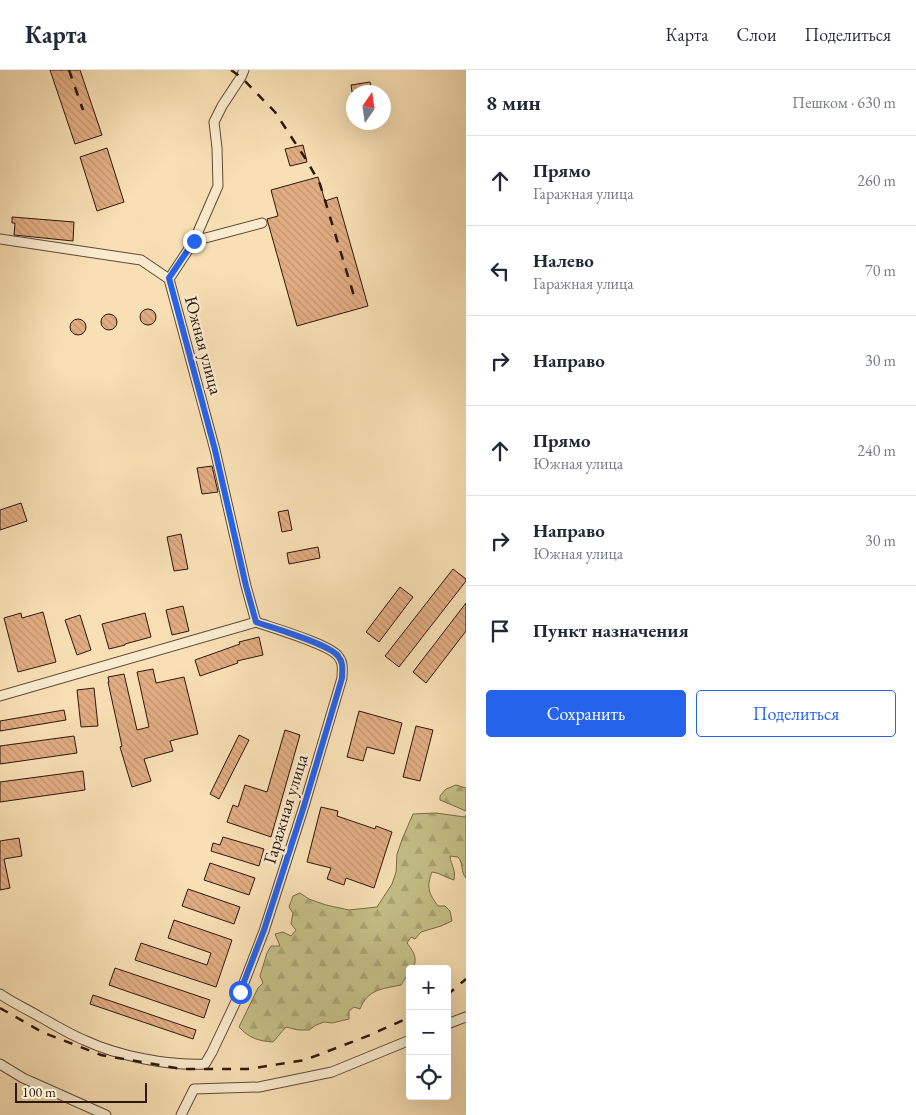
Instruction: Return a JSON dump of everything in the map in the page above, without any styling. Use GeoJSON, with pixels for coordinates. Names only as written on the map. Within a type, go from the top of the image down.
{"type":"FeatureCollection","features":[{"type":"Feature","properties":{"kind":"street","name":"Южная улица"},"geometry":{"type":"LineString","coordinates":[[244,70],[214,122],[218,186],[194,241],[169,278],[215,450],[256,622]]}},
{"type":"Feature","properties":{"kind":"street"},"geometry":{"type":"LineString","coordinates":[[194,241],[262,222]]}},
{"type":"Feature","properties":{"kind":"street"},"geometry":{"type":"LineString","coordinates":[[0,239],[141,260],[169,278]]}},
{"type":"Feature","properties":{"kind":"street"},"geometry":{"type":"LineString","coordinates":[[0,696],[256,622]]}},
{"type":"Feature","properties":{"kind":"street","name":"Гаражная улица"},"geometry":{"type":"LineString","coordinates":[[0,994],[85,1041],[119,1054],[192,1065],[205,1064],[240,992],[264,930],[304,806],[342,678],[342,664],[338,655],[326,646],[256,622]]}},
{"type":"Feature","properties":{"kind":"street"},"geometry":{"type":"LineString","coordinates":[[451,1023],[466,1017]]}},
{"type":"Feature","properties":{"kind":"street"},"geometry":{"type":"LineString","coordinates":[[181,1115],[194,1089],[259,1087],[332,1072],[406,1042]]}},
{"type":"Feature","properties":{"kind":"street"},"geometry":{"type":"LineString","coordinates":[[0,1064],[24,1078],[106,1115]]}},
{"type":"Feature","properties":{"kind":"green space"},"geometry":{"type":"Polygon","coordinates":[[[456,785],[466,788],[466,811],[440,800],[440,796],[446,789],[456,785]]]}},
{"type":"Feature","properties":{"kind":"green space"},"geometry":{"type":"Polygon","coordinates":[[[436,813],[465,817],[466,815],[466,878],[458,857],[450,856],[454,880],[432,872],[429,882],[432,898],[438,906],[445,906],[450,911],[452,921],[421,932],[415,939],[411,937],[407,943],[413,952],[415,962],[414,965],[406,965],[406,977],[401,985],[382,989],[371,994],[363,1002],[360,1009],[354,1007],[349,1011],[349,1019],[332,1023],[324,1022],[309,1030],[286,1027],[273,1042],[263,1041],[246,1034],[239,1027],[258,988],[263,983],[260,976],[267,953],[271,946],[280,946],[275,934],[283,932],[291,936],[296,930],[291,924],[293,913],[289,907],[293,896],[300,893],[309,899],[326,905],[349,910],[377,907],[392,884],[396,872],[397,854],[413,814],[436,813]]]}},
{"type":"Feature","properties":{"kind":"building"},"geometry":{"type":"Polygon","coordinates":[[[50,70],[80,70],[102,135],[75,144],[50,70]]]}},
{"type":"Feature","properties":{"kind":"building"},"geometry":{"type":"Polygon","coordinates":[[[370,82],[371,85],[351,85],[370,82]]]}},
{"type":"Feature","properties":{"kind":"building"},"geometry":{"type":"Polygon","coordinates":[[[303,145],[307,162],[290,166],[285,149],[303,145]]]}},
{"type":"Feature","properties":{"kind":"building"},"geometry":{"type":"Polygon","coordinates":[[[107,148],[124,202],[97,211],[80,157],[107,148]]]}},
{"type":"Feature","properties":{"kind":"building"},"geometry":{"type":"Polygon","coordinates":[[[318,177],[325,201],[337,197],[368,306],[297,326],[267,219],[278,216],[271,190],[318,177]]]}},
{"type":"Feature","properties":{"kind":"building"},"geometry":{"type":"Polygon","coordinates":[[[12,217],[74,222],[73,241],[14,235],[15,223],[12,223],[12,217]]]}},
{"type":"Feature","properties":{"kind":"building"},"geometry":{"type":"Polygon","coordinates":[[[148,309],[156,317],[148,325],[140,317],[148,309]]]}},
{"type":"Feature","properties":{"kind":"building"},"geometry":{"type":"Polygon","coordinates":[[[109,314],[117,322],[109,330],[101,322],[109,314]]]}},
{"type":"Feature","properties":{"kind":"building"},"geometry":{"type":"Polygon","coordinates":[[[78,319],[86,327],[78,335],[70,327],[78,319]]]}},
{"type":"Feature","properties":{"kind":"building"},"geometry":{"type":"Polygon","coordinates":[[[212,466],[218,492],[202,494],[197,468],[212,466]]]}},
{"type":"Feature","properties":{"kind":"building"},"geometry":{"type":"Polygon","coordinates":[[[21,503],[27,521],[0,530],[0,510],[21,503]]]}},
{"type":"Feature","properties":{"kind":"building"},"geometry":{"type":"Polygon","coordinates":[[[288,510],[292,530],[282,532],[278,512],[288,510]]]}},
{"type":"Feature","properties":{"kind":"building"},"geometry":{"type":"Polygon","coordinates":[[[181,534],[188,569],[174,571],[167,537],[181,534]]]}},
{"type":"Feature","properties":{"kind":"building"},"geometry":{"type":"Polygon","coordinates":[[[318,547],[320,558],[289,564],[287,553],[318,547]]]}},
{"type":"Feature","properties":{"kind":"building"},"geometry":{"type":"Polygon","coordinates":[[[453,569],[466,581],[399,667],[385,656],[453,569]]]}},
{"type":"Feature","properties":{"kind":"building"},"geometry":{"type":"Polygon","coordinates":[[[400,587],[413,597],[379,642],[366,632],[400,587]]]}},
{"type":"Feature","properties":{"kind":"building"},"geometry":{"type":"Polygon","coordinates":[[[466,603],[466,631],[426,683],[413,672],[466,603]]]}},
{"type":"Feature","properties":{"kind":"building"},"geometry":{"type":"Polygon","coordinates":[[[183,606],[189,631],[172,635],[166,610],[183,606]]]}},
{"type":"Feature","properties":{"kind":"building"},"geometry":{"type":"Polygon","coordinates":[[[43,612],[56,662],[18,672],[4,618],[21,613],[22,618],[43,612]]]}},
{"type":"Feature","properties":{"kind":"building"},"geometry":{"type":"Polygon","coordinates":[[[145,613],[151,637],[109,649],[102,624],[145,613]]]}},
{"type":"Feature","properties":{"kind":"building"},"geometry":{"type":"Polygon","coordinates":[[[80,615],[91,650],[77,655],[65,620],[80,615]]]}},
{"type":"Feature","properties":{"kind":"building"},"geometry":{"type":"Polygon","coordinates":[[[259,637],[263,655],[237,661],[238,663],[200,676],[195,660],[240,644],[239,642],[259,637]]]}},
{"type":"Feature","properties":{"kind":"building"},"geometry":{"type":"Polygon","coordinates":[[[153,669],[156,683],[184,677],[198,734],[170,741],[173,751],[144,759],[151,781],[132,787],[120,747],[122,746],[108,677],[124,674],[137,730],[149,727],[137,672],[153,669]]]}},
{"type":"Feature","properties":{"kind":"building"},"geometry":{"type":"Polygon","coordinates":[[[94,688],[98,726],[81,727],[77,690],[94,688]]]}},
{"type":"Feature","properties":{"kind":"building"},"geometry":{"type":"Polygon","coordinates":[[[64,710],[66,720],[0,731],[0,721],[64,710]]]}},
{"type":"Feature","properties":{"kind":"building"},"geometry":{"type":"Polygon","coordinates":[[[359,711],[402,723],[394,754],[367,747],[363,761],[347,757],[359,711]]]}},
{"type":"Feature","properties":{"kind":"building"},"geometry":{"type":"Polygon","coordinates":[[[416,726],[433,730],[420,781],[403,777],[416,726]]]}},
{"type":"Feature","properties":{"kind":"building"},"geometry":{"type":"Polygon","coordinates":[[[285,730],[300,735],[271,837],[227,822],[233,805],[238,807],[245,785],[267,792],[285,730]]]}},
{"type":"Feature","properties":{"kind":"building"},"geometry":{"type":"Polygon","coordinates":[[[239,735],[249,740],[219,799],[210,794],[239,735]]]}},
{"type":"Feature","properties":{"kind":"building"},"geometry":{"type":"Polygon","coordinates":[[[74,736],[77,753],[0,764],[0,746],[74,736]]]}},
{"type":"Feature","properties":{"kind":"building"},"geometry":{"type":"Polygon","coordinates":[[[83,771],[85,790],[0,802],[0,782],[83,771]]]}},
{"type":"Feature","properties":{"kind":"building"},"geometry":{"type":"Polygon","coordinates":[[[321,807],[338,811],[337,816],[375,829],[376,826],[392,832],[374,888],[346,878],[344,885],[327,879],[331,868],[307,862],[321,807]]]}},
{"type":"Feature","properties":{"kind":"building"},"geometry":{"type":"Polygon","coordinates":[[[223,837],[264,849],[259,866],[211,851],[213,843],[220,845],[223,837]]]}},
{"type":"Feature","properties":{"kind":"building"},"geometry":{"type":"Polygon","coordinates":[[[19,838],[22,856],[4,859],[10,888],[0,890],[0,841],[19,838]]]}},
{"type":"Feature","properties":{"kind":"building"},"geometry":{"type":"Polygon","coordinates":[[[210,863],[255,878],[249,895],[204,880],[210,863]]]}},
{"type":"Feature","properties":{"kind":"building"},"geometry":{"type":"Polygon","coordinates":[[[188,889],[240,907],[234,924],[182,906],[188,889]]]}},
{"type":"Feature","properties":{"kind":"building"},"geometry":{"type":"Polygon","coordinates":[[[174,920],[232,940],[216,987],[135,960],[141,943],[207,965],[211,953],[168,938],[174,920]]]}},
{"type":"Feature","properties":{"kind":"building"},"geometry":{"type":"Polygon","coordinates":[[[115,968],[210,1000],[204,1018],[109,985],[115,968]]]}},
{"type":"Feature","properties":{"kind":"building"},"geometry":{"type":"Polygon","coordinates":[[[93,995],[196,1030],[193,1039],[90,1004],[93,995]]]}},
{"type":"Feature","properties":{"kind":"railway"},"geometry":{"type":"LineString","coordinates":[[69,70],[83,110]]}},
{"type":"Feature","properties":{"kind":"railway"},"geometry":{"type":"LineString","coordinates":[[231,70],[241,77],[275,112],[320,184],[354,296]]}},
{"type":"Feature","properties":{"kind":"railway"},"geometry":{"type":"LineString","coordinates":[[451,992],[466,979]]}},
{"type":"Feature","properties":{"kind":"railway"},"geometry":{"type":"LineString","coordinates":[[0,1008],[42,1032],[101,1055],[182,1069],[248,1069],[305,1060],[406,1019]]}},
{"type":"Feature","properties":{"kind":"route"},"geometry":{"type":"LineString","coordinates":[[194,241],[169,278],[215,450],[256,622],[326,646],[338,655],[342,664],[342,678],[304,806],[264,930],[240,992]]}}]}
